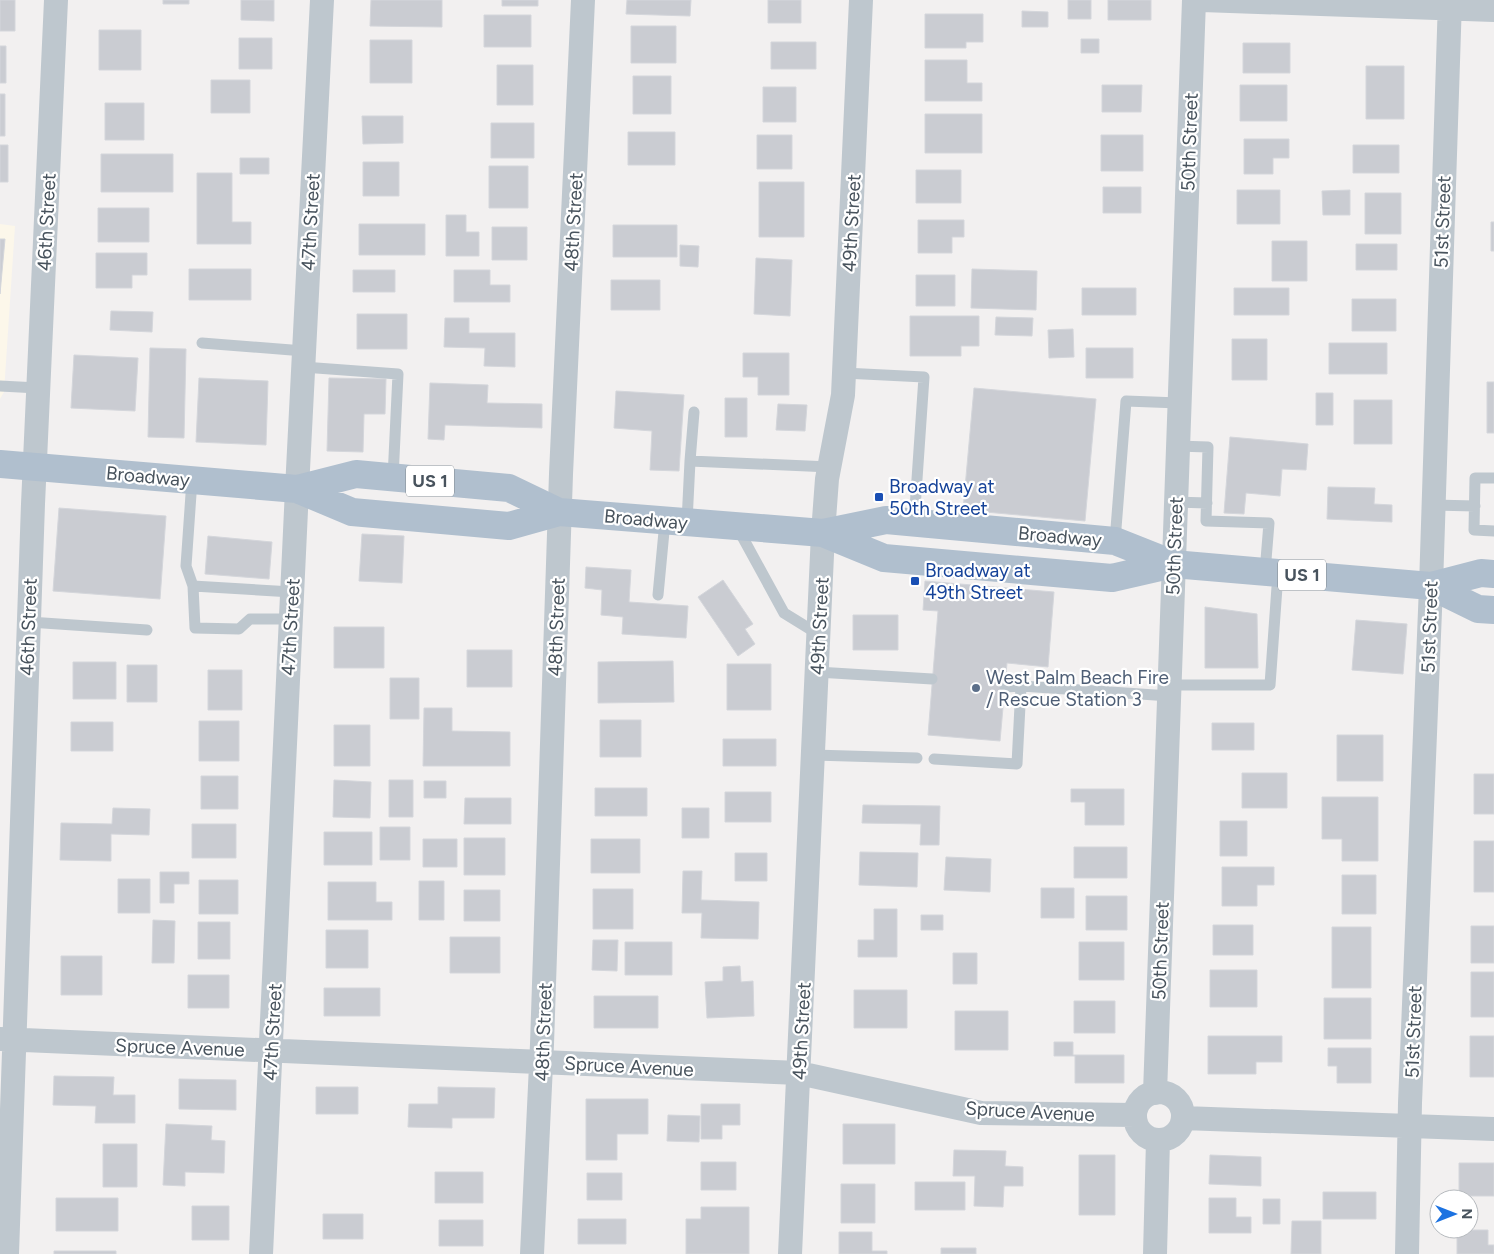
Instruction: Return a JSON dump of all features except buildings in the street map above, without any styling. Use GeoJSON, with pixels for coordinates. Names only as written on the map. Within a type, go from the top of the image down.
{"type":"FeatureCollection","features":[{"type":"Feature","properties":{"kind":"main road","name":"Broadway"},"geometry":{"type":"LineString","coordinates":[[0,464],[297,488],[356,474],[509,488],[559,512]]}},
{"type":"Feature","properties":{"kind":"main road","name":"Broadway"},"geometry":{"type":"LineString","coordinates":[[297,488],[352,512],[479,524],[509,526],[559,512],[823,533],[886,520],[1114,541],[1173,564],[1272,573],[1430,586],[1480,573],[1494,574]]}},
{"type":"Feature","properties":{"kind":"main road","name":"Broadway"},"geometry":{"type":"LineString","coordinates":[[823,533],[884,558],[1112,578],[1173,564]]}},
{"type":"Feature","properties":{"kind":"main road","name":"Broadway"},"geometry":{"type":"LineString","coordinates":[[1430,586],[1478,609],[1494,610]]}},
{"type":"Feature","properties":{"kind":"street","name":"46th Street"},"geometry":{"type":"LineString","coordinates":[[7,1254],[7,1039],[56,0]]}},
{"type":"Feature","properties":{"kind":"street","name":"47th Street"},"geometry":{"type":"LineString","coordinates":[[261,1254],[303,359],[322,0]]}},
{"type":"Feature","properties":{"kind":"street","name":"48th Street"},"geometry":{"type":"LineString","coordinates":[[532,1254],[542,1062],[559,512],[583,0]]}},
{"type":"Feature","properties":{"kind":"street","name":"49th Street"},"geometry":{"type":"LineString","coordinates":[[790,1254],[823,533],[830,467],[843,395],[861,0]]}},
{"type":"Feature","properties":{"kind":"street","name":"50th Street"},"geometry":{"type":"LineString","coordinates":[[1155,1092],[1194,0]]}},
{"type":"Feature","properties":{"kind":"street"},"geometry":{"type":"LineString","coordinates":[[1202,0],[1449,4],[1494,10]]}},
{"type":"Feature","properties":{"kind":"street","name":"51st Street"},"geometry":{"type":"LineString","coordinates":[[1407,1254],[1409,1126],[1433,505],[1449,4]]}},
{"type":"Feature","properties":{"kind":"street","name":"Spruce Avenue"},"geometry":{"type":"LineString","coordinates":[[7,1039],[799,1073],[981,1113],[1135,1115]]}},
{"type":"Feature","properties":{"kind":"street"},"geometry":{"type":"LineString","coordinates":[[1155,1092],[1162,1092],[1175,1098],[1182,1111],[1181,1125],[1172,1136],[1158,1140],[1144,1135],[1139,1130],[1135,1115],[1141,1100],[1155,1092]]}},
{"type":"Feature","properties":{"kind":"street"},"geometry":{"type":"LineString","coordinates":[[1182,1118],[1494,1129]]}},
{"type":"Feature","properties":{"kind":"street"},"geometry":{"type":"LineString","coordinates":[[1155,1254],[1158,1140]]}},
{"type":"Feature","properties":{"kind":"lane"},"geometry":{"type":"LineString","coordinates":[[202,343],[398,374],[393,478]]}},
{"type":"Feature","properties":{"kind":"lane"},"geometry":{"type":"LineString","coordinates":[[844,373],[924,376],[914,523]]}},
{"type":"Feature","properties":{"kind":"lane"},"geometry":{"type":"LineString","coordinates":[[0,386],[38,388]]}},
{"type":"Feature","properties":{"kind":"lane"},"geometry":{"type":"LineString","coordinates":[[1114,541],[1126,401],[1179,403]]}},
{"type":"Feature","properties":{"kind":"lane"},"geometry":{"type":"LineString","coordinates":[[658,595],[690,461],[694,412]]}},
{"type":"Feature","properties":{"kind":"lane"},"geometry":{"type":"LineString","coordinates":[[1005,687],[1170,690],[1270,685],[1272,573],[1269,523],[1206,521],[1208,447],[1177,446]]}},
{"type":"Feature","properties":{"kind":"lane"},"geometry":{"type":"LineString","coordinates":[[690,461],[830,467]]}},
{"type":"Feature","properties":{"kind":"lane"},"geometry":{"type":"LineString","coordinates":[[1494,478],[1475,478],[1474,530],[1494,531]]}},
{"type":"Feature","properties":{"kind":"lane"},"geometry":{"type":"LineString","coordinates":[[192,480],[186,566],[193,586],[195,628],[239,629],[250,619],[291,619]]}},
{"type":"Feature","properties":{"kind":"lane"},"geometry":{"type":"LineString","coordinates":[[1175,502],[1207,503]]}},
{"type":"Feature","properties":{"kind":"lane"},"geometry":{"type":"LineString","coordinates":[[1433,505],[1475,506]]}},
{"type":"Feature","properties":{"kind":"lane"},"geometry":{"type":"LineString","coordinates":[[737,526],[784,613],[818,634]]}},
{"type":"Feature","properties":{"kind":"lane"},"geometry":{"type":"LineString","coordinates":[[193,586],[292,592]]}},
{"type":"Feature","properties":{"kind":"lane"},"geometry":{"type":"LineString","coordinates":[[28,622],[147,630]]}},
{"type":"Feature","properties":{"kind":"lane"},"geometry":{"type":"LineString","coordinates":[[817,672],[932,679]]}},
{"type":"Feature","properties":{"kind":"lane"},"geometry":{"type":"LineString","coordinates":[[934,759],[1017,764],[1021,686]]}},
{"type":"Feature","properties":{"kind":"lane"},"geometry":{"type":"LineString","coordinates":[[813,755],[917,758]]}},
{"type":"Feature","properties":{"kind":"shaded area"},"geometry":{"type":"Polygon","coordinates":[[[0,224],[15,226],[4,392],[0,399],[0,224]]]}},
{"type":"Feature","properties":{"kind":"place","name":"Broadway at 50th Street"},"geometry":{"type":"Point","coordinates":[879,497]}},
{"type":"Feature","properties":{"kind":"place","name":"Broadway at 49th Street"},"geometry":{"type":"Point","coordinates":[915,581]}},
{"type":"Feature","properties":{"kind":"place","name":"West Palm Beach Fire / Rescue Station 3"},"geometry":{"type":"Point","coordinates":[976,688]}}]}
